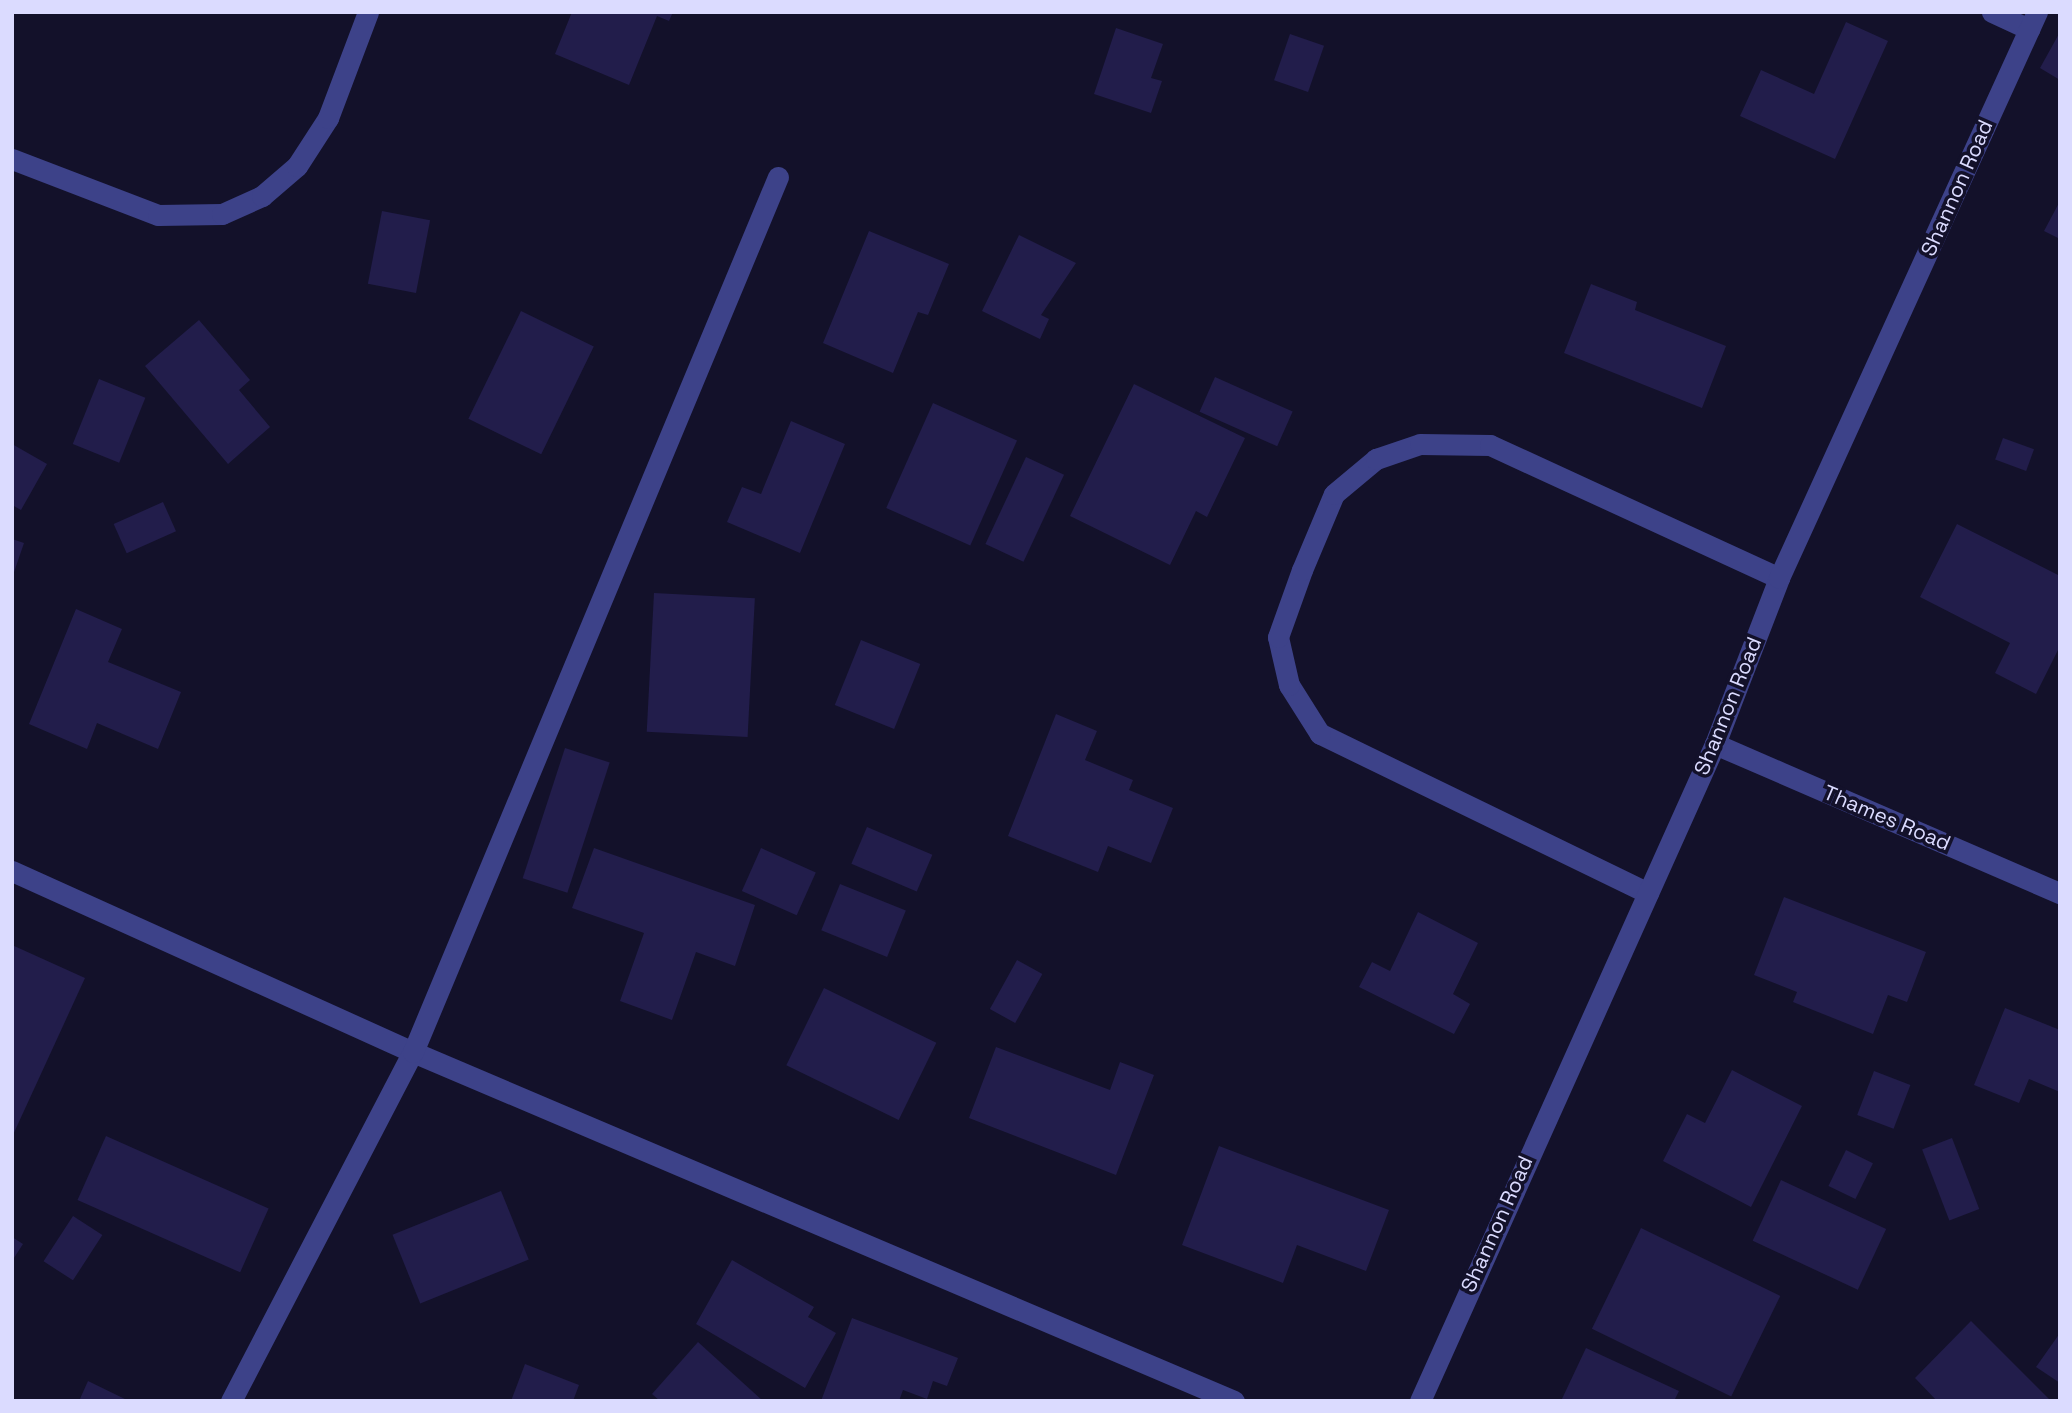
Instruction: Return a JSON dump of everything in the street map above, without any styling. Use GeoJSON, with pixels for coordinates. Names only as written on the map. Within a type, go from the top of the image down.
{"type":"FeatureCollection","features":[{"type":"Feature","properties":{"kind":"street"},"geometry":{"type":"LineString","coordinates":[[12,159],[158,215],[222,214],[262,196],[298,166],[328,118],[368,12]]}},
{"type":"Feature","properties":{"kind":"street"},"geometry":{"type":"LineString","coordinates":[[1993,12],[2033,21]]}},
{"type":"Feature","properties":{"kind":"street","name":"Shannon Road"},"geometry":{"type":"LineString","coordinates":[[1420,1401],[1715,744],[1779,578],[2033,21]]}},
{"type":"Feature","properties":{"kind":"street"},"geometry":{"type":"LineString","coordinates":[[231,1401],[412,1052],[778,177]]}},
{"type":"Feature","properties":{"kind":"street"},"geometry":{"type":"LineString","coordinates":[[1648,893],[1320,734],[1289,685],[1279,637],[1307,557],[1334,494],[1376,459],[1420,444],[1490,445],[1779,578]]}},
{"type":"Feature","properties":{"kind":"street","name":"Thames Road"},"geometry":{"type":"LineString","coordinates":[[1715,744],[2060,892]]}},
{"type":"Feature","properties":{"kind":"street"},"geometry":{"type":"LineString","coordinates":[[12,870],[412,1052],[1234,1401]]}},
{"type":"Feature","properties":{"kind":"building"},"geometry":{"type":"Polygon","coordinates":[[[572,12],[673,12],[669,21],[657,16],[629,85],[555,54],[572,12]]]}},
{"type":"Feature","properties":{"kind":"building"},"geometry":{"type":"Polygon","coordinates":[[[1846,22],[1888,41],[1835,159],[1740,116],[1761,70],[1814,94],[1846,22]]]}},
{"type":"Feature","properties":{"kind":"building"},"geometry":{"type":"Polygon","coordinates":[[[1116,28],[1163,44],[1151,78],[1162,81],[1151,113],[1094,94],[1116,28]]]}},
{"type":"Feature","properties":{"kind":"building"},"geometry":{"type":"Polygon","coordinates":[[[2060,32],[2060,80],[2040,68],[2060,32]]]}},
{"type":"Feature","properties":{"kind":"building"},"geometry":{"type":"Polygon","coordinates":[[[1290,34],[1324,46],[1308,92],[1274,80],[1290,34]]]}},
{"type":"Feature","properties":{"kind":"building"},"geometry":{"type":"Polygon","coordinates":[[[2060,201],[2060,239],[2044,231],[2060,201]]]}},
{"type":"Feature","properties":{"kind":"building"},"geometry":{"type":"Polygon","coordinates":[[[382,211],[430,220],[416,293],[368,284],[382,211]]]}},
{"type":"Feature","properties":{"kind":"building"},"geometry":{"type":"Polygon","coordinates":[[[869,231],[949,264],[928,315],[918,312],[893,373],[823,343],[869,231]]]}},
{"type":"Feature","properties":{"kind":"building"},"geometry":{"type":"Polygon","coordinates":[[[1019,235],[1076,263],[1041,315],[1049,319],[1040,339],[982,311],[1019,235]]]}},
{"type":"Feature","properties":{"kind":"building"},"geometry":{"type":"Polygon","coordinates":[[[1591,284],[1637,302],[1635,310],[1726,346],[1702,408],[1564,353],[1591,284]]]}},
{"type":"Feature","properties":{"kind":"building"},"geometry":{"type":"Polygon","coordinates":[[[521,311],[594,347],[541,454],[468,419],[521,311]]]}},
{"type":"Feature","properties":{"kind":"building"},"geometry":{"type":"Polygon","coordinates":[[[199,320],[250,380],[239,390],[270,427],[228,464],[145,366],[199,320]]]}},
{"type":"Feature","properties":{"kind":"building"},"geometry":{"type":"Polygon","coordinates":[[[1215,377],[1293,412],[1277,446],[1200,412],[1215,377]]]}},
{"type":"Feature","properties":{"kind":"building"},"geometry":{"type":"Polygon","coordinates":[[[99,379],[145,398],[119,463],[73,444],[99,379]]]}},
{"type":"Feature","properties":{"kind":"building"},"geometry":{"type":"Polygon","coordinates":[[[1134,384],[1245,438],[1207,517],[1196,511],[1170,565],[1070,516],[1134,384]]]}},
{"type":"Feature","properties":{"kind":"building"},"geometry":{"type":"Polygon","coordinates":[[[933,403],[1017,440],[970,545],[886,508],[933,403]]]}},
{"type":"Feature","properties":{"kind":"building"},"geometry":{"type":"Polygon","coordinates":[[[791,421],[845,444],[800,553],[727,522],[742,487],[761,494],[791,421]]]}},
{"type":"Feature","properties":{"kind":"building"},"geometry":{"type":"Polygon","coordinates":[[[2003,438],[2034,449],[2026,471],[1995,460],[2003,438]]]}},
{"type":"Feature","properties":{"kind":"building"},"geometry":{"type":"Polygon","coordinates":[[[12,444],[47,464],[21,510],[12,505],[12,444]]]}},
{"type":"Feature","properties":{"kind":"building"},"geometry":{"type":"Polygon","coordinates":[[[1026,457],[1064,475],[1023,562],[985,544],[1026,457]]]}},
{"type":"Feature","properties":{"kind":"building"},"geometry":{"type":"Polygon","coordinates":[[[163,502],[176,531],[127,553],[114,524],[163,502]]]}},
{"type":"Feature","properties":{"kind":"building"},"geometry":{"type":"Polygon","coordinates":[[[1957,524],[2060,576],[2060,646],[2036,694],[1995,673],[2010,643],[1920,597],[1957,524]]]}},
{"type":"Feature","properties":{"kind":"building"},"geometry":{"type":"Polygon","coordinates":[[[12,539],[24,543],[13,575],[12,575],[12,539]]]}},
{"type":"Feature","properties":{"kind":"building"},"geometry":{"type":"Polygon","coordinates":[[[654,593],[755,598],[748,737],[647,732],[654,593]]]}},
{"type":"Feature","properties":{"kind":"building"},"geometry":{"type":"Polygon","coordinates":[[[76,609],[122,629],[108,662],[181,692],[158,749],[97,723],[87,749],[29,724],[76,609]]]}},
{"type":"Feature","properties":{"kind":"building"},"geometry":{"type":"Polygon","coordinates":[[[861,640],[920,664],[894,729],[835,705],[861,640]]]}},
{"type":"Feature","properties":{"kind":"building"},"geometry":{"type":"Polygon","coordinates":[[[1056,714],[1097,731],[1085,760],[1133,780],[1129,790],[1173,808],[1151,863],[1108,846],[1098,872],[1008,836],[1056,714]]]}},
{"type":"Feature","properties":{"kind":"building"},"geometry":{"type":"Polygon","coordinates":[[[565,748],[610,763],[567,893],[523,878],[565,748]]]}},
{"type":"Feature","properties":{"kind":"building"},"geometry":{"type":"Polygon","coordinates":[[[867,827],[932,855],[917,892],[851,864],[867,827]]]}},
{"type":"Feature","properties":{"kind":"building"},"geometry":{"type":"Polygon","coordinates":[[[594,848],[755,905],[735,966],[696,952],[672,1020],[620,1001],[644,933],[572,908],[594,848]]]}},
{"type":"Feature","properties":{"kind":"building"},"geometry":{"type":"Polygon","coordinates":[[[761,848],[816,872],[797,915],[742,891],[761,848]]]}},
{"type":"Feature","properties":{"kind":"building"},"geometry":{"type":"Polygon","coordinates":[[[840,884],[906,911],[887,957],[821,930],[840,884]]]}},
{"type":"Feature","properties":{"kind":"building"},"geometry":{"type":"Polygon","coordinates":[[[1784,897],[1926,952],[1907,1002],[1888,995],[1873,1034],[1793,1002],[1797,992],[1754,975],[1784,897]]]}},
{"type":"Feature","properties":{"kind":"building"},"geometry":{"type":"Polygon","coordinates":[[[1418,912],[1478,943],[1453,994],[1470,1004],[1454,1034],[1359,987],[1372,962],[1390,971],[1418,912]]]}},
{"type":"Feature","properties":{"kind":"building"},"geometry":{"type":"Polygon","coordinates":[[[12,945],[85,978],[12,1137],[12,945]]]}},
{"type":"Feature","properties":{"kind":"building"},"geometry":{"type":"Polygon","coordinates":[[[1017,960],[1042,974],[1015,1023],[990,1009],[1017,960]]]}},
{"type":"Feature","properties":{"kind":"building"},"geometry":{"type":"Polygon","coordinates":[[[824,988],[936,1043],[899,1120],[786,1065],[824,988]]]}},
{"type":"Feature","properties":{"kind":"building"},"geometry":{"type":"Polygon","coordinates":[[[2005,1008],[2060,1030],[2060,1092],[2029,1079],[2019,1103],[1974,1085],[2005,1008]]]}},
{"type":"Feature","properties":{"kind":"building"},"geometry":{"type":"Polygon","coordinates":[[[996,1047],[1110,1090],[1120,1062],[1154,1075],[1116,1175],[969,1118],[996,1047]]]}},
{"type":"Feature","properties":{"kind":"building"},"geometry":{"type":"Polygon","coordinates":[[[1732,1070],[1802,1106],[1751,1207],[1663,1161],[1687,1114],[1705,1123],[1732,1070]]]}},
{"type":"Feature","properties":{"kind":"building"},"geometry":{"type":"Polygon","coordinates":[[[1874,1071],[1910,1085],[1894,1129],[1857,1115],[1874,1071]]]}},
{"type":"Feature","properties":{"kind":"building"},"geometry":{"type":"Polygon","coordinates":[[[106,1136],[269,1208],[240,1272],[78,1200],[106,1136]]]}},
{"type":"Feature","properties":{"kind":"building"},"geometry":{"type":"Polygon","coordinates":[[[1952,1138],[1979,1209],[1949,1220],[1922,1149],[1952,1138]]]}},
{"type":"Feature","properties":{"kind":"building"},"geometry":{"type":"Polygon","coordinates":[[[1219,1146],[1389,1210],[1366,1271],[1297,1245],[1283,1283],[1182,1245],[1219,1146]]]}},
{"type":"Feature","properties":{"kind":"building"},"geometry":{"type":"Polygon","coordinates":[[[1846,1150],[1873,1163],[1855,1199],[1828,1186],[1846,1150]]]}},
{"type":"Feature","properties":{"kind":"building"},"geometry":{"type":"Polygon","coordinates":[[[1781,1180],[1886,1229],[1858,1290],[1753,1241],[1781,1180]]]}},
{"type":"Feature","properties":{"kind":"building"},"geometry":{"type":"Polygon","coordinates":[[[501,1191],[529,1260],[420,1303],[393,1235],[501,1191]]]}},
{"type":"Feature","properties":{"kind":"building"},"geometry":{"type":"Polygon","coordinates":[[[73,1216],[102,1235],[73,1280],[44,1261],[73,1216]]]}},
{"type":"Feature","properties":{"kind":"building"},"geometry":{"type":"Polygon","coordinates":[[[1641,1228],[1780,1296],[1731,1397],[1592,1329],[1641,1228]]]}},
{"type":"Feature","properties":{"kind":"building"},"geometry":{"type":"Polygon","coordinates":[[[12,1237],[23,1244],[12,1261],[12,1237]]]}},
{"type":"Feature","properties":{"kind":"building"},"geometry":{"type":"Polygon","coordinates":[[[732,1260],[814,1307],[808,1317],[836,1333],[805,1388],[696,1324],[732,1260]]]}},
{"type":"Feature","properties":{"kind":"building"},"geometry":{"type":"Polygon","coordinates":[[[852,1318],[958,1358],[947,1386],[933,1381],[927,1399],[903,1390],[899,1401],[821,1401],[852,1318]]]}},
{"type":"Feature","properties":{"kind":"building"},"geometry":{"type":"Polygon","coordinates":[[[1971,1321],[2051,1401],[1937,1401],[1915,1378],[1971,1321]]]}},
{"type":"Feature","properties":{"kind":"building"},"geometry":{"type":"Polygon","coordinates":[[[2060,1333],[2060,1383],[2036,1367],[2060,1333]]]}},
{"type":"Feature","properties":{"kind":"building"},"geometry":{"type":"Polygon","coordinates":[[[698,1342],[763,1401],[660,1401],[652,1394],[698,1342]]]}},
{"type":"Feature","properties":{"kind":"building"},"geometry":{"type":"Polygon","coordinates":[[[1586,1348],[1679,1391],[1674,1401],[1561,1401],[1586,1348]]]}},
{"type":"Feature","properties":{"kind":"building"},"geometry":{"type":"Polygon","coordinates":[[[525,1364],[579,1385],[573,1401],[511,1401],[525,1364]]]}},
{"type":"Feature","properties":{"kind":"building"},"geometry":{"type":"Polygon","coordinates":[[[88,1381],[129,1401],[79,1401],[88,1381]]]}}]}
